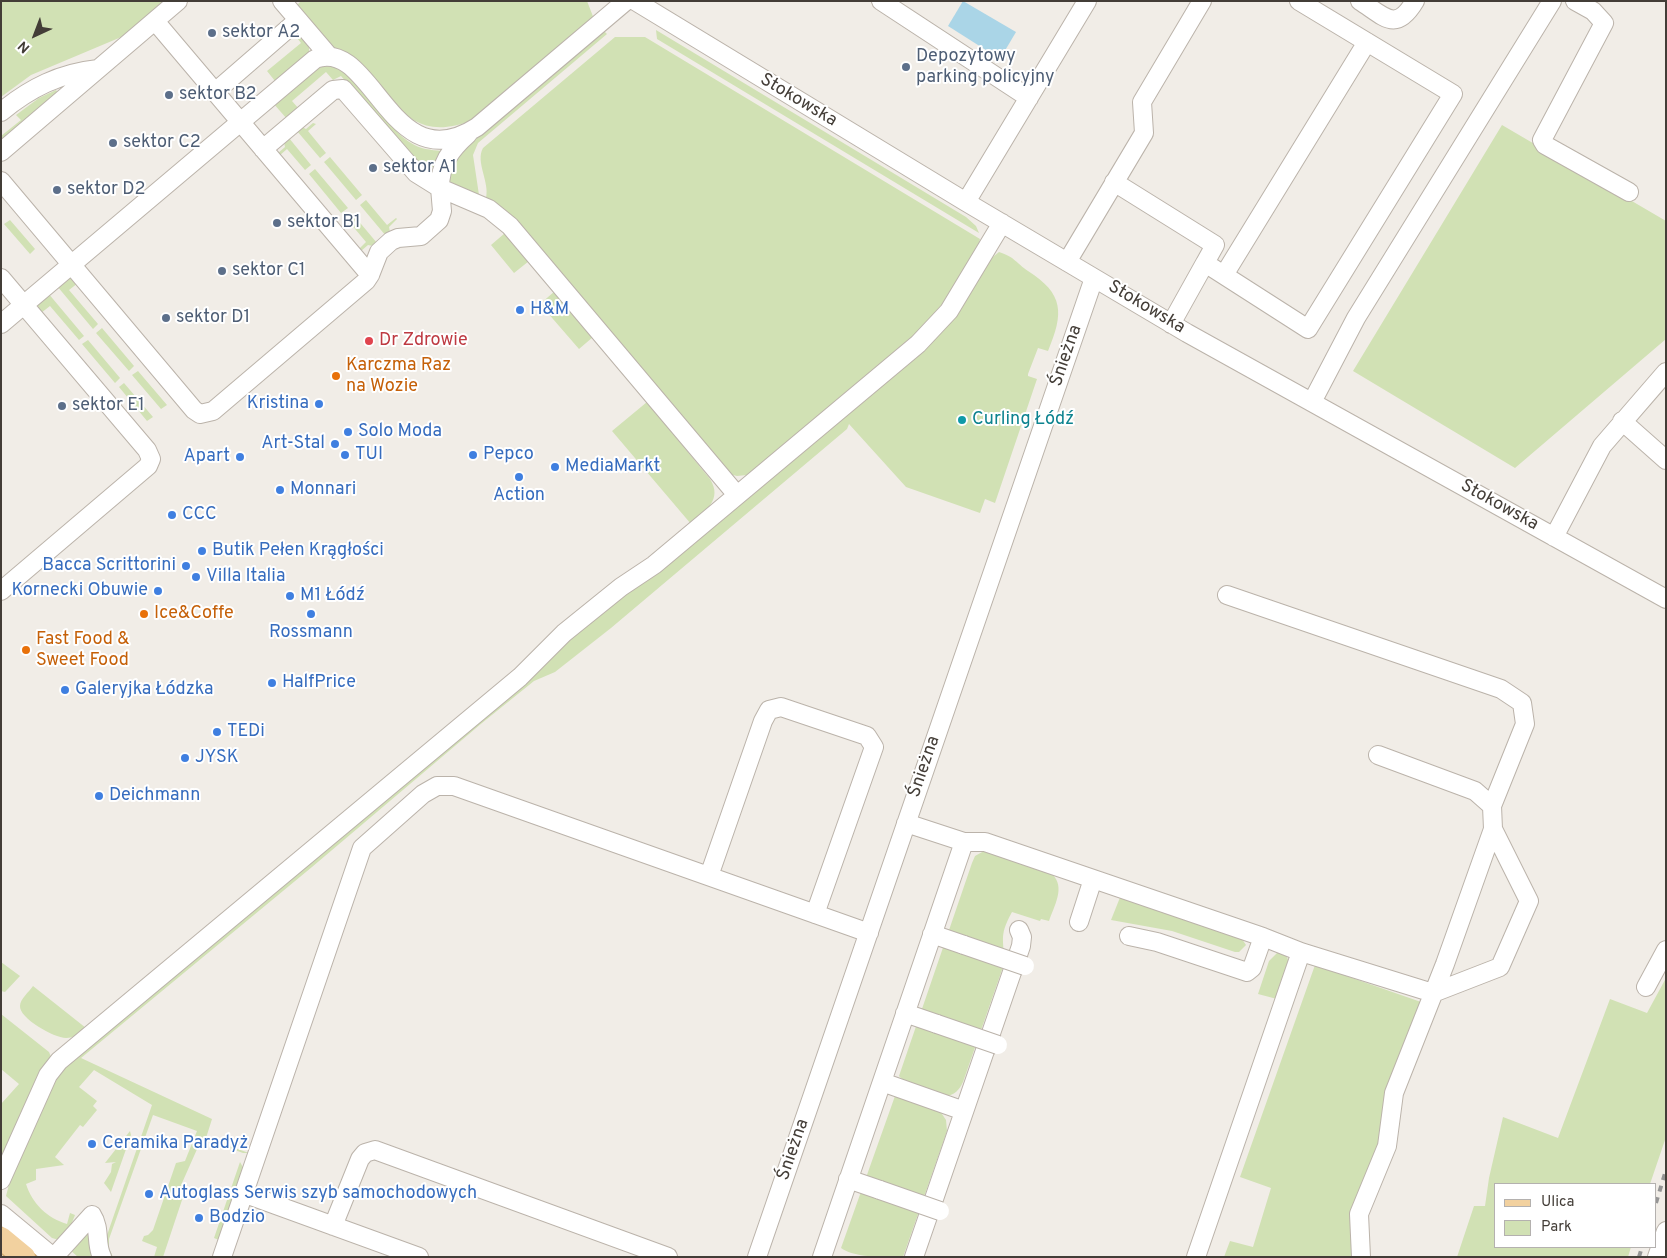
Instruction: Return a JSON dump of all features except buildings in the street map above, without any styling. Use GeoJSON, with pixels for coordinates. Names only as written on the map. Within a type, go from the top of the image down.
{"type":"FeatureCollection","features":[{"type":"Feature","properties":{"kind":"main road"},"geometry":{"type":"LineString","coordinates":[[1,1238],[24,1257]]}},
{"type":"Feature","properties":{"kind":"street"},"geometry":{"type":"LineString","coordinates":[[1,152],[178,1]]}},
{"type":"Feature","properties":{"kind":"street"},"geometry":{"type":"LineString","coordinates":[[282,1],[329,56]]}},
{"type":"Feature","properties":{"kind":"street"},"geometry":{"type":"LineString","coordinates":[[1,181],[194,410],[202,414],[213,411],[366,281],[379,252],[391,241],[398,238],[418,237],[436,224],[442,211],[440,177],[445,160],[457,144],[626,1]]}},
{"type":"Feature","properties":{"kind":"street","name":"Stokowska"},"geometry":{"type":"LineString","coordinates":[[636,1],[966,202],[1171,324],[1666,599]]}},
{"type":"Feature","properties":{"kind":"street"},"geometry":{"type":"LineString","coordinates":[[881,1],[1029,98]]}},
{"type":"Feature","properties":{"kind":"street"},"geometry":{"type":"LineString","coordinates":[[966,202],[1087,1]]}},
{"type":"Feature","properties":{"kind":"street"},"geometry":{"type":"LineString","coordinates":[[1067,262],[1144,133],[1142,102],[1202,1]]}},
{"type":"Feature","properties":{"kind":"street"},"geometry":{"type":"LineString","coordinates":[[1205,263],[1308,328],[1453,94],[1299,1]]}},
{"type":"Feature","properties":{"kind":"street"},"geometry":{"type":"LineString","coordinates":[[1360,1],[1390,20],[1399,20],[1407,15],[1416,1]]}},
{"type":"Feature","properties":{"kind":"street"},"geometry":{"type":"LineString","coordinates":[[1312,402],[1356,318],[1552,1]]}},
{"type":"Feature","properties":{"kind":"street"},"geometry":{"type":"LineString","coordinates":[[1575,1],[1593,11],[1604,23],[1542,140],[1545,145],[1629,192]]}},
{"type":"Feature","properties":{"kind":"street"},"geometry":{"type":"LineString","coordinates":[[214,92],[298,20]]}},
{"type":"Feature","properties":{"kind":"street"},"geometry":{"type":"LineString","coordinates":[[155,21],[370,275]]}},
{"type":"Feature","properties":{"kind":"street"},"geometry":{"type":"LineString","coordinates":[[1224,275],[1367,42]]}},
{"type":"Feature","properties":{"kind":"street"},"geometry":{"type":"LineString","coordinates":[[1,324],[308,64],[318,58],[329,56],[339,59],[352,67],[398,120],[413,132],[441,140],[456,138],[472,130]]}},
{"type":"Feature","properties":{"kind":"street"},"geometry":{"type":"LineString","coordinates":[[1,112],[33,88],[48,81],[80,71],[98,69]]}},
{"type":"Feature","properties":{"kind":"street"},"geometry":{"type":"LineString","coordinates":[[264,149],[333,90],[343,89],[416,173],[440,188],[479,204],[510,226],[736,495]]}},
{"type":"Feature","properties":{"kind":"street"},"geometry":{"type":"LineString","coordinates":[[1114,182],[1215,245],[1171,324]]}},
{"type":"Feature","properties":{"kind":"street"},"geometry":{"type":"LineString","coordinates":[[1,1180],[48,1075],[65,1056],[520,677],[564,633],[621,587],[650,568],[928,335],[960,295],[1002,223]]}},
{"type":"Feature","properties":{"kind":"street"},"geometry":{"type":"LineString","coordinates":[[1,278],[149,452],[151,461],[1,591]]}},
{"type":"Feature","properties":{"kind":"street","name":"Śnieżna"},"geometry":{"type":"LineString","coordinates":[[757,1257],[1094,278]]}},
{"type":"Feature","properties":{"kind":"street"},"geometry":{"type":"LineString","coordinates":[[1554,537],[1602,446],[1666,372]]}},
{"type":"Feature","properties":{"kind":"street"},"geometry":{"type":"LineString","coordinates":[[1622,421],[1666,460]]}},
{"type":"Feature","properties":{"kind":"street"},"geometry":{"type":"LineString","coordinates":[[1227,595],[1501,689],[1522,703],[1526,724],[1492,806],[1493,829],[1446,964],[1432,993],[1394,1093],[1387,1146],[1359,1214],[1361,1257]]}},
{"type":"Feature","properties":{"kind":"street"},"geometry":{"type":"LineString","coordinates":[[708,876],[763,721],[769,710],[780,707],[867,736],[874,747],[815,914]]}},
{"type":"Feature","properties":{"kind":"street"},"geometry":{"type":"LineString","coordinates":[[1378,755],[1475,791],[1492,806]]}},
{"type":"Feature","properties":{"kind":"street"},"geometry":{"type":"LineString","coordinates":[[222,1257],[362,848],[423,794],[437,786],[454,786],[869,933]]}},
{"type":"Feature","properties":{"kind":"street"},"geometry":{"type":"LineString","coordinates":[[906,823],[964,842],[985,842],[1301,952],[1432,993],[1500,968],[1529,901],[1493,829]]}},
{"type":"Feature","properties":{"kind":"street"},"geometry":{"type":"LineString","coordinates":[[826,1255],[848,1179],[964,842]]}},
{"type":"Feature","properties":{"kind":"street"},"geometry":{"type":"LineString","coordinates":[[1079,922],[1093,879]]}},
{"type":"Feature","properties":{"kind":"street"},"geometry":{"type":"LineString","coordinates":[[914,1257],[1022,946],[1019,930]]}},
{"type":"Feature","properties":{"kind":"street"},"geometry":{"type":"LineString","coordinates":[[932,934],[1025,966]]}},
{"type":"Feature","properties":{"kind":"street"},"geometry":{"type":"LineString","coordinates":[[1128,936],[1157,942],[1247,972],[1252,968],[1262,937]]}},
{"type":"Feature","properties":{"kind":"street"},"geometry":{"type":"LineString","coordinates":[[1646,987],[1666,950]]}},
{"type":"Feature","properties":{"kind":"street"},"geometry":{"type":"LineString","coordinates":[[1196,1257],[1301,952]]}},
{"type":"Feature","properties":{"kind":"street"},"geometry":{"type":"LineString","coordinates":[[906,1013],[998,1045]]}},
{"type":"Feature","properties":{"kind":"street"},"geometry":{"type":"LineString","coordinates":[[882,1082],[964,1112]]}},
{"type":"Feature","properties":{"kind":"street"},"geometry":{"type":"LineString","coordinates":[[333,1226],[360,1159],[365,1153],[376,1150],[668,1257]]}},
{"type":"Feature","properties":{"kind":"street"},"geometry":{"type":"LineString","coordinates":[[848,1179],[940,1211]]}},
{"type":"Feature","properties":{"kind":"street"},"geometry":{"type":"LineString","coordinates":[[243,1193],[419,1257]]}},
{"type":"Feature","properties":{"kind":"street"},"geometry":{"type":"LineString","coordinates":[[1,1214],[53,1257],[83,1222],[92,1215],[98,1224],[99,1245],[102,1257]]}},
{"type":"Feature","properties":{"kind":"street"},"geometry":{"type":"LineString","coordinates":[[1657,1257],[1666,1231]]}},
{"type":"Feature","properties":{"kind":"green space"},"geometry":{"type":"Polygon","coordinates":[[[1,1],[167,1],[126,35],[31,75],[1,97],[1,1]]]}},
{"type":"Feature","properties":{"kind":"green space"},"geometry":{"type":"Polygon","coordinates":[[[301,1],[587,1],[594,19],[473,120],[450,127],[431,127],[416,121],[403,112],[353,57],[324,40],[296,6],[301,1]]]}},
{"type":"Feature","properties":{"kind":"green space"},"geometry":{"type":"Polygon","coordinates":[[[656,30],[966,217],[976,226],[979,233],[657,39],[656,30]]]}},
{"type":"Feature","properties":{"kind":"green space"},"geometry":{"type":"Polygon","coordinates":[[[604,31],[607,34],[478,143],[473,155],[479,195],[449,184],[448,165],[471,143],[604,31]]]}},
{"type":"Feature","properties":{"kind":"green space"},"geometry":{"type":"Polygon","coordinates":[[[298,33],[309,46],[309,52],[275,81],[267,71],[301,43],[294,34],[298,33]]]}},
{"type":"Feature","properties":{"kind":"green space"},"geometry":{"type":"Polygon","coordinates":[[[615,37],[645,37],[980,239],[978,248],[945,302],[915,337],[747,475],[737,476],[729,474],[486,198],[486,185],[481,166],[483,148],[615,37]]]}},
{"type":"Feature","properties":{"kind":"green space"},"geometry":{"type":"Polygon","coordinates":[[[327,66],[339,69],[361,87],[400,135],[414,145],[429,150],[441,151],[435,166],[427,169],[421,167],[341,76],[333,80],[326,72],[292,101],[299,109],[287,119],[273,103],[317,68],[327,66]]]}},
{"type":"Feature","properties":{"kind":"green space"},"geometry":{"type":"Polygon","coordinates":[[[56,90],[58,93],[1,142],[1,136],[21,120],[16,115],[39,98],[56,90]]]}},
{"type":"Feature","properties":{"kind":"green space"},"geometry":{"type":"Polygon","coordinates":[[[313,123],[316,124],[308,131],[326,153],[320,158],[297,131],[302,127],[306,129],[313,123]]]}},
{"type":"Feature","properties":{"kind":"green space"},"geometry":{"type":"Polygon","coordinates":[[[1502,125],[1666,221],[1666,339],[1515,468],[1353,371],[1502,125]]]}},
{"type":"Feature","properties":{"kind":"green space"},"geometry":{"type":"Polygon","coordinates":[[[289,138],[311,165],[305,170],[287,149],[279,156],[277,154],[285,147],[284,142],[289,138]]]}},
{"type":"Feature","properties":{"kind":"green space"},"geometry":{"type":"Polygon","coordinates":[[[330,157],[362,195],[356,200],[324,162],[330,157]]]}},
{"type":"Feature","properties":{"kind":"green space"},"geometry":{"type":"Polygon","coordinates":[[[315,169],[348,208],[341,213],[309,174],[315,169]]]}},
{"type":"Feature","properties":{"kind":"green space"},"geometry":{"type":"Polygon","coordinates":[[[366,200],[387,225],[397,219],[389,227],[390,232],[386,236],[360,205],[366,200]]]}},
{"type":"Feature","properties":{"kind":"green space"},"geometry":{"type":"Polygon","coordinates":[[[351,212],[377,243],[373,246],[368,245],[361,251],[358,250],[366,242],[345,217],[351,212]]]}},
{"type":"Feature","properties":{"kind":"green space"},"geometry":{"type":"Polygon","coordinates":[[[10,220],[35,249],[30,254],[4,224],[10,220]]]}},
{"type":"Feature","properties":{"kind":"green space"},"geometry":{"type":"Polygon","coordinates":[[[505,233],[529,261],[514,273],[491,245],[505,233]]]}},
{"type":"Feature","properties":{"kind":"green space"},"geometry":{"type":"Polygon","coordinates":[[[999,252],[1012,258],[1049,288],[1058,305],[1058,315],[1057,326],[1048,351],[1038,348],[1028,374],[1028,376],[1037,379],[995,503],[985,499],[980,513],[906,487],[849,424],[847,429],[611,628],[555,672],[534,681],[482,723],[312,867],[81,1058],[212,1119],[206,1138],[249,1153],[243,1153],[202,1138],[182,1183],[187,1185],[163,1257],[154,1257],[157,1247],[142,1241],[144,1236],[153,1230],[176,1163],[185,1161],[197,1131],[153,1115],[109,1239],[109,1248],[113,1257],[109,1257],[106,1238],[152,1105],[94,1070],[79,1087],[97,1101],[93,1106],[97,1110],[83,1127],[80,1125],[55,1157],[64,1165],[36,1169],[36,1180],[26,1184],[36,1203],[53,1218],[67,1224],[70,1213],[75,1215],[71,1225],[59,1240],[52,1238],[6,1196],[12,1173],[56,1075],[560,647],[921,352],[953,319],[989,260],[999,252]]]}},
{"type":"Feature","properties":{"kind":"green space"},"geometry":{"type":"Polygon","coordinates":[[[68,277],[71,277],[78,283],[69,290],[98,324],[93,329],[57,286],[68,277]]]}},
{"type":"Feature","properties":{"kind":"green space"},"geometry":{"type":"Polygon","coordinates":[[[555,291],[593,337],[579,349],[540,304],[555,291]]]}},
{"type":"Feature","properties":{"kind":"green space"},"geometry":{"type":"Polygon","coordinates":[[[48,293],[84,336],[79,340],[50,306],[41,313],[37,304],[48,293]]]}},
{"type":"Feature","properties":{"kind":"green space"},"geometry":{"type":"Polygon","coordinates":[[[102,328],[134,366],[129,371],[96,333],[102,328]]]}},
{"type":"Feature","properties":{"kind":"green space"},"geometry":{"type":"Polygon","coordinates":[[[88,340],[120,378],[115,383],[82,344],[88,340]]]}},
{"type":"Feature","properties":{"kind":"green space"},"geometry":{"type":"Polygon","coordinates":[[[138,371],[167,405],[161,409],[132,375],[138,371]]]}},
{"type":"Feature","properties":{"kind":"green space"},"geometry":{"type":"Polygon","coordinates":[[[124,383],[153,417],[147,421],[119,387],[124,383]]]}},
{"type":"Feature","properties":{"kind":"green space"},"geometry":{"type":"Polygon","coordinates":[[[647,402],[710,479],[713,486],[714,493],[711,504],[691,524],[612,431],[647,402]]]}},
{"type":"Feature","properties":{"kind":"green space"},"geometry":{"type":"Polygon","coordinates":[[[984,851],[1052,874],[1056,879],[1059,891],[1049,921],[1041,919],[1040,921],[1012,912],[1003,934],[1003,967],[963,1082],[958,1090],[945,1096],[913,1086],[899,1076],[972,863],[975,856],[984,851]]]}},
{"type":"Feature","properties":{"kind":"green space"},"geometry":{"type":"Polygon","coordinates":[[[1121,895],[1240,936],[1246,945],[1239,952],[1235,952],[1172,931],[1111,920],[1121,895]]]}},
{"type":"Feature","properties":{"kind":"green space"},"geometry":{"type":"Polygon","coordinates":[[[1278,952],[1288,959],[1289,965],[1277,999],[1258,994],[1269,961],[1278,952]]]}},
{"type":"Feature","properties":{"kind":"green space"},"geometry":{"type":"Polygon","coordinates":[[[1,962],[20,976],[5,992],[1,991],[1,962]]]}},
{"type":"Feature","properties":{"kind":"green space"},"geometry":{"type":"Polygon","coordinates":[[[1315,965],[1421,1002],[1378,1153],[1354,1257],[1224,1257],[1230,1241],[1253,1247],[1271,1188],[1240,1177],[1315,965]]]}},
{"type":"Feature","properties":{"kind":"green space"},"geometry":{"type":"Polygon","coordinates":[[[1666,978],[1666,1137],[1650,1183],[1494,1183],[1494,1248],[1631,1248],[1628,1257],[1457,1257],[1474,1206],[1485,1206],[1489,1178],[1503,1117],[1558,1138],[1610,999],[1647,1013],[1666,978]]]}},
{"type":"Feature","properties":{"kind":"green space"},"geometry":{"type":"Polygon","coordinates":[[[33,986],[86,1028],[74,1036],[66,1038],[54,1035],[31,1021],[21,1011],[20,1003],[33,986]]]}},
{"type":"Feature","properties":{"kind":"green space"},"geometry":{"type":"Polygon","coordinates":[[[1,1014],[49,1052],[51,1057],[1,1163],[1,1104],[19,1084],[1,1069],[1,1014]]]}},
{"type":"Feature","properties":{"kind":"green space"},"geometry":{"type":"Polygon","coordinates":[[[895,1096],[940,1111],[946,1120],[947,1131],[903,1257],[854,1254],[841,1248],[895,1096]]]}},
{"type":"Feature","properties":{"kind":"green space"},"geometry":{"type":"Polygon","coordinates":[[[130,1131],[131,1135],[111,1192],[104,1183],[111,1172],[112,1164],[116,1162],[105,1163],[130,1131]]]}},
{"type":"Feature","properties":{"kind":"green space"},"geometry":{"type":"Polygon","coordinates":[[[240,1162],[244,1169],[219,1240],[214,1238],[240,1162]]]}},
{"type":"Feature","properties":{"kind":"green space"},"geometry":{"type":"Polygon","coordinates":[[[92,1231],[95,1257],[78,1257],[69,1249],[82,1236],[92,1231]]]}},
{"type":"Feature","properties":{"kind":"water"},"geometry":{"type":"Polygon","coordinates":[[[963,1],[1016,32],[1000,59],[948,26],[963,1]]]}},
{"type":"Feature","properties":{"kind":"railway"},"geometry":{"type":"LineString","coordinates":[[1657,1200],[1666,1170]]}},
{"type":"Feature","properties":{"kind":"railway"},"geometry":{"type":"LineString","coordinates":[[1639,1257],[1642,1248]]}},
{"type":"Feature","properties":{"kind":"place","name":"sektor A2"},"geometry":{"type":"Point","coordinates":[212,33]}},
{"type":"Feature","properties":{"kind":"place","name":"Depozytowy parking policyjny"},"geometry":{"type":"Point","coordinates":[906,67]}},
{"type":"Feature","properties":{"kind":"place","name":"sektor B2"},"geometry":{"type":"Point","coordinates":[169,95]}},
{"type":"Feature","properties":{"kind":"place","name":"sektor C2"},"geometry":{"type":"Point","coordinates":[113,143]}},
{"type":"Feature","properties":{"kind":"place","name":"sektor A1"},"geometry":{"type":"Point","coordinates":[373,168]}},
{"type":"Feature","properties":{"kind":"place","name":"sektor D2"},"geometry":{"type":"Point","coordinates":[57,190]}},
{"type":"Feature","properties":{"kind":"place","name":"sektor B1"},"geometry":{"type":"Point","coordinates":[277,223]}},
{"type":"Feature","properties":{"kind":"place","name":"sektor C1"},"geometry":{"type":"Point","coordinates":[222,271]}},
{"type":"Feature","properties":{"kind":"place","name":"H&M"},"geometry":{"type":"Point","coordinates":[520,310]}},
{"type":"Feature","properties":{"kind":"place","name":"sektor D1"},"geometry":{"type":"Point","coordinates":[166,318]}},
{"type":"Feature","properties":{"kind":"place","name":"Dr Zdrowie"},"geometry":{"type":"Point","coordinates":[369,341]}},
{"type":"Feature","properties":{"kind":"place","name":"Karczma Raz na Wozie"},"geometry":{"type":"Point","coordinates":[336,376]}},
{"type":"Feature","properties":{"kind":"place","name":"Kristina"},"geometry":{"type":"Point","coordinates":[319,404]}},
{"type":"Feature","properties":{"kind":"place","name":"sektor E1"},"geometry":{"type":"Point","coordinates":[62,406]}},
{"type":"Feature","properties":{"kind":"place","name":"Curling Łódź"},"geometry":{"type":"Point","coordinates":[962,420]}},
{"type":"Feature","properties":{"kind":"place","name":"Solo Moda"},"geometry":{"type":"Point","coordinates":[348,432]}},
{"type":"Feature","properties":{"kind":"place","name":"Art-Stal"},"geometry":{"type":"Point","coordinates":[335,444]}},
{"type":"Feature","properties":{"kind":"place","name":"TUI"},"geometry":{"type":"Point","coordinates":[345,455]}},
{"type":"Feature","properties":{"kind":"place","name":"Pepco"},"geometry":{"type":"Point","coordinates":[473,455]}},
{"type":"Feature","properties":{"kind":"place","name":"Apart"},"geometry":{"type":"Point","coordinates":[240,457]}},
{"type":"Feature","properties":{"kind":"place","name":"MediaMarkt"},"geometry":{"type":"Point","coordinates":[555,467]}},
{"type":"Feature","properties":{"kind":"place","name":"Action"},"geometry":{"type":"Point","coordinates":[519,477]}},
{"type":"Feature","properties":{"kind":"place","name":"Monnari"},"geometry":{"type":"Point","coordinates":[280,490]}},
{"type":"Feature","properties":{"kind":"place","name":"CCC"},"geometry":{"type":"Point","coordinates":[172,515]}},
{"type":"Feature","properties":{"kind":"place","name":"Butik Pełen Krągłości"},"geometry":{"type":"Point","coordinates":[202,551]}},
{"type":"Feature","properties":{"kind":"place","name":"Bacca Scrittorini"},"geometry":{"type":"Point","coordinates":[186,566]}},
{"type":"Feature","properties":{"kind":"place","name":"Villa Italia"},"geometry":{"type":"Point","coordinates":[196,577]}},
{"type":"Feature","properties":{"kind":"place","name":"Kornecki Obuwie"},"geometry":{"type":"Point","coordinates":[158,591]}},
{"type":"Feature","properties":{"kind":"place","name":"M1 Łódź"},"geometry":{"type":"Point","coordinates":[290,596]}},
{"type":"Feature","properties":{"kind":"place","name":"Ice&Coffe"},"geometry":{"type":"Point","coordinates":[144,614]}},
{"type":"Feature","properties":{"kind":"place","name":"Rossmann"},"geometry":{"type":"Point","coordinates":[311,614]}},
{"type":"Feature","properties":{"kind":"place","name":"Fast Food & Sweet Food"},"geometry":{"type":"Point","coordinates":[26,650]}},
{"type":"Feature","properties":{"kind":"place","name":"HalfPrice"},"geometry":{"type":"Point","coordinates":[272,683]}},
{"type":"Feature","properties":{"kind":"place","name":"Galeryjka Łódzka"},"geometry":{"type":"Point","coordinates":[65,690]}},
{"type":"Feature","properties":{"kind":"place","name":"TEDi"},"geometry":{"type":"Point","coordinates":[217,732]}},
{"type":"Feature","properties":{"kind":"place","name":"JYSK"},"geometry":{"type":"Point","coordinates":[185,758]}},
{"type":"Feature","properties":{"kind":"place","name":"Deichmann"},"geometry":{"type":"Point","coordinates":[99,796]}},
{"type":"Feature","properties":{"kind":"place","name":"Ceramika Paradyż"},"geometry":{"type":"Point","coordinates":[92,1144]}},
{"type":"Feature","properties":{"kind":"place","name":"Autoglass Serwis szyb samochodowych"},"geometry":{"type":"Point","coordinates":[149,1194]}},
{"type":"Feature","properties":{"kind":"place","name":"Bodzio"},"geometry":{"type":"Point","coordinates":[199,1218]}}]}
